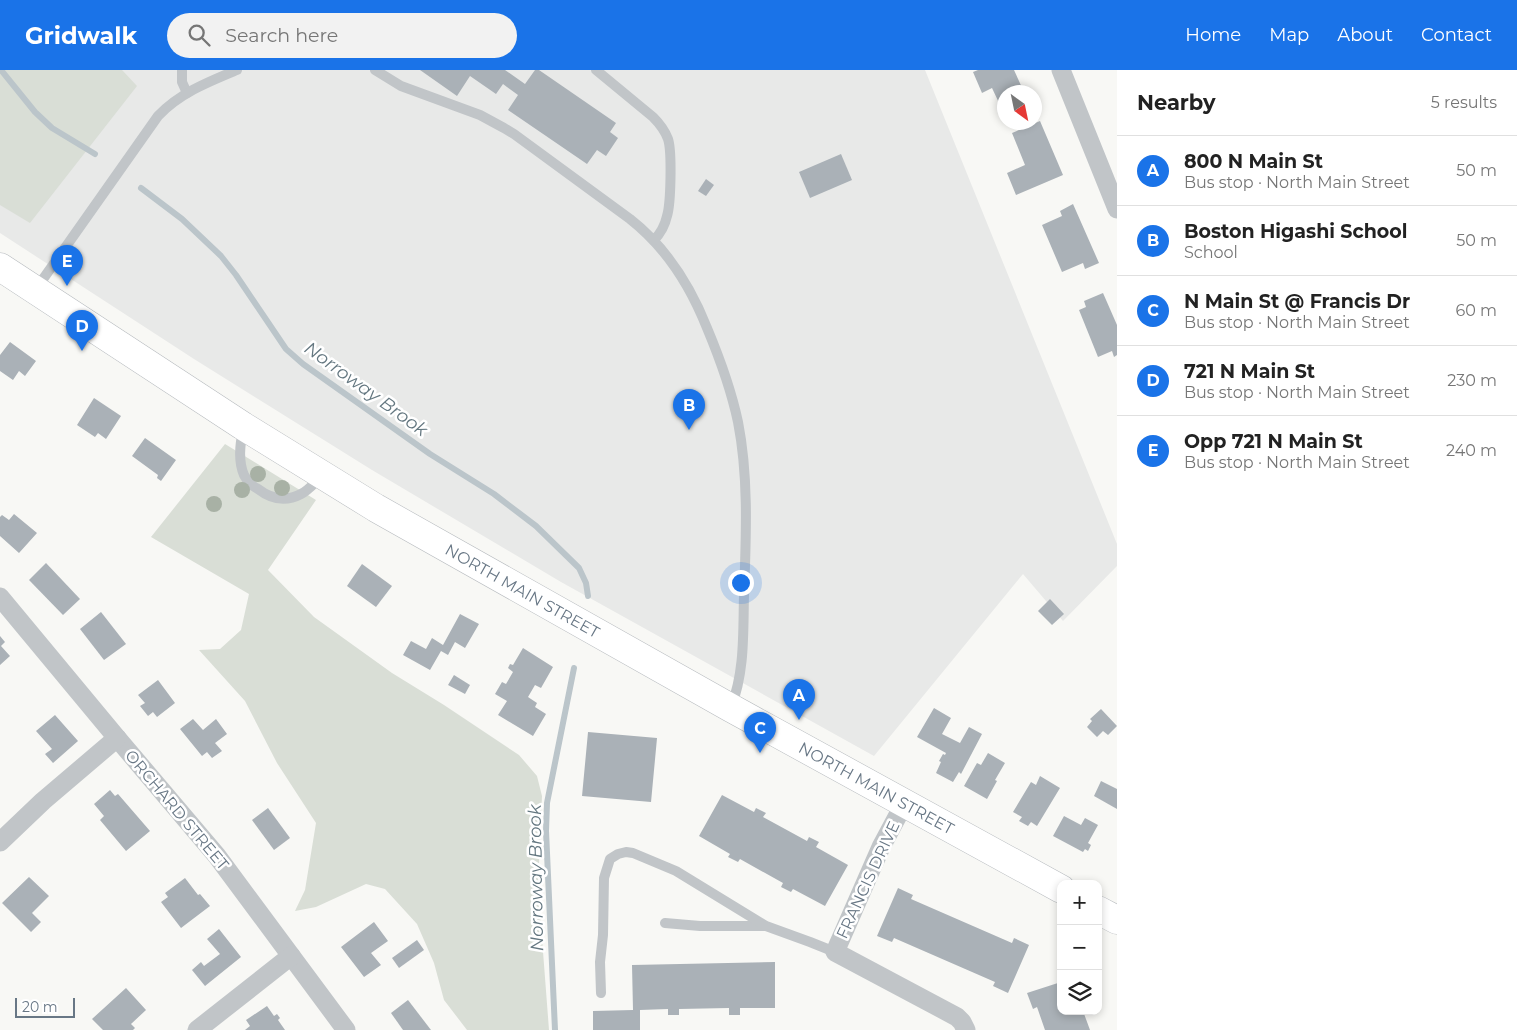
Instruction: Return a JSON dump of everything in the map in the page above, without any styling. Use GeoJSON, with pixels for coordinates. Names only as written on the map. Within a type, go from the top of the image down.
{"type":"FeatureCollection","features":[{"type":"Feature","properties":{"kind":"main road","name":"NORTH MAIN STREET"},"geometry":{"type":"LineString","coordinates":[[0,267],[322,476],[731,708],[1057,888]]}},
{"type":"Feature","properties":{"kind":"main road"},"geometry":{"type":"LineString","coordinates":[[1102,912],[1117,920]]}},
{"type":"Feature","properties":{"kind":"street"},"geometry":{"type":"LineString","coordinates":[[1061,70],[1117,209]]}},
{"type":"Feature","properties":{"kind":"street","name":"ORCHARD STREET"},"geometry":{"type":"LineString","coordinates":[[0,597],[217,856],[346,1030]]}},
{"type":"Feature","properties":{"kind":"street"},"geometry":{"type":"LineString","coordinates":[[0,842],[43,801],[117,738]]}},
{"type":"Feature","properties":{"kind":"street","name":"FRANCIS DRIVE"},"geometry":{"type":"LineString","coordinates":[[904,804],[881,847],[835,952],[957,1017],[966,1030]]}},
{"type":"Feature","properties":{"kind":"street"},"geometry":{"type":"LineString","coordinates":[[197,1030],[291,956]]}},
{"type":"Feature","properties":{"kind":"lane"},"geometry":{"type":"LineString","coordinates":[[182,70],[182,82],[187,93]]}},
{"type":"Feature","properties":{"kind":"lane"},"geometry":{"type":"LineString","coordinates":[[36,290],[154,121],[163,111],[187,93],[237,70]]}},
{"type":"Feature","properties":{"kind":"lane"},"geometry":{"type":"LineString","coordinates":[[375,70],[401,86],[480,115],[514,134],[634,222],[654,240],[670,259],[683,280],[704,321],[726,378],[740,435],[744,478],[746,543],[741,668],[731,708]]}},
{"type":"Feature","properties":{"kind":"lane"},"geometry":{"type":"LineString","coordinates":[[596,70],[653,117],[668,139],[671,157],[668,212],[664,225],[654,240]]}},
{"type":"Feature","properties":{"kind":"lane"},"geometry":{"type":"LineString","coordinates":[[243,426],[239,452],[243,471],[248,482],[263,493],[278,499],[291,498],[306,491],[322,476]]}},
{"type":"Feature","properties":{"kind":"lane"},"geometry":{"type":"LineString","coordinates":[[601,993],[600,962],[603,936],[604,878],[610,859],[626,852],[676,871],[766,926],[835,952]]}},
{"type":"Feature","properties":{"kind":"lane"},"geometry":{"type":"LineString","coordinates":[[665,923],[700,926],[766,926]]}},
{"type":"Feature","properties":{"kind":"shaded area"},"geometry":{"type":"Polygon","coordinates":[[[0,70],[925,70],[1117,544],[1117,566],[1063,621],[1023,574],[874,756],[561,582],[372,470],[194,359],[0,233],[0,70]]]}},
{"type":"Feature","properties":{"kind":"shaded area"},"geometry":{"type":"Polygon","coordinates":[[[0,70],[122,70],[137,86],[30,223],[0,205],[0,70]]]}},
{"type":"Feature","properties":{"kind":"shaded area"},"geometry":{"type":"Polygon","coordinates":[[[225,444],[316,500],[268,570],[314,617],[392,673],[519,755],[537,776],[542,796],[538,886],[549,1030],[467,1030],[444,1000],[434,963],[417,924],[385,889],[366,884],[316,907],[295,911],[305,890],[316,823],[277,763],[245,701],[199,650],[220,649],[241,630],[249,594],[151,537],[225,444]]]}},
{"type":"Feature","properties":{"kind":"building"},"geometry":{"type":"Polygon","coordinates":[[[420,70],[505,70],[525,84],[535,70],[539,70],[616,123],[610,132],[618,138],[606,156],[597,150],[587,164],[508,110],[518,95],[503,84],[496,94],[470,76],[457,96],[420,70]]]}},
{"type":"Feature","properties":{"kind":"building"},"geometry":{"type":"Polygon","coordinates":[[[978,70],[1014,70],[1021,85],[997,85],[997,99],[992,88],[982,93],[973,72],[978,70]]]}},
{"type":"Feature","properties":{"kind":"building"},"geometry":{"type":"Polygon","coordinates":[[[1042,126],[1063,175],[1016,195],[1007,173],[1025,165],[1012,133],[1019,130],[1042,130],[1042,126]]]}},
{"type":"Feature","properties":{"kind":"building"},"geometry":{"type":"Polygon","coordinates":[[[841,154],[852,180],[810,198],[799,172],[841,154]]]}},
{"type":"Feature","properties":{"kind":"building"},"geometry":{"type":"Polygon","coordinates":[[[706,179],[714,185],[706,196],[698,191],[706,179]]]}},
{"type":"Feature","properties":{"kind":"building"},"geometry":{"type":"Polygon","coordinates":[[[1073,204],[1099,263],[1085,269],[1083,263],[1062,272],[1042,225],[1062,216],[1060,211],[1073,204]]]}},
{"type":"Feature","properties":{"kind":"building"},"geometry":{"type":"Polygon","coordinates":[[[1103,293],[1117,325],[1117,355],[1114,357],[1112,351],[1098,357],[1079,310],[1086,307],[1084,301],[1103,293]]]}},
{"type":"Feature","properties":{"kind":"building"},"geometry":{"type":"Polygon","coordinates":[[[10,342],[36,361],[25,376],[19,371],[13,380],[0,371],[0,355],[10,342]]]}},
{"type":"Feature","properties":{"kind":"building"},"geometry":{"type":"Polygon","coordinates":[[[94,398],[121,416],[106,439],[98,433],[95,437],[77,425],[94,398]]]}},
{"type":"Feature","properties":{"kind":"building"},"geometry":{"type":"Polygon","coordinates":[[[145,438],[176,460],[161,481],[157,478],[158,475],[132,456],[145,438]]]}},
{"type":"Feature","properties":{"kind":"building"},"geometry":{"type":"Polygon","coordinates":[[[14,514],[37,533],[19,553],[0,536],[0,517],[2,515],[9,520],[14,514]]]}},
{"type":"Feature","properties":{"kind":"building"},"geometry":{"type":"Polygon","coordinates":[[[46,563],[80,599],[63,615],[29,580],[46,563]]]}},
{"type":"Feature","properties":{"kind":"building"},"geometry":{"type":"Polygon","coordinates":[[[362,564],[392,586],[376,607],[347,586],[362,564]]]}},
{"type":"Feature","properties":{"kind":"building"},"geometry":{"type":"Polygon","coordinates":[[[1050,599],[1064,614],[1052,625],[1038,611],[1050,599]]]}},
{"type":"Feature","properties":{"kind":"building"},"geometry":{"type":"Polygon","coordinates":[[[101,612],[126,644],[104,660],[80,629],[101,612]]]}},
{"type":"Feature","properties":{"kind":"building"},"geometry":{"type":"Polygon","coordinates":[[[460,614],[479,624],[465,648],[455,642],[448,655],[441,651],[430,670],[403,655],[411,641],[426,649],[432,638],[443,645],[460,614]]]}},
{"type":"Feature","properties":{"kind":"building"},"geometry":{"type":"Polygon","coordinates":[[[0,636],[5,642],[1,646],[10,656],[0,665],[0,636]]]}},
{"type":"Feature","properties":{"kind":"building"},"geometry":{"type":"Polygon","coordinates":[[[523,648],[553,667],[541,688],[535,685],[528,697],[537,703],[535,707],[546,714],[533,736],[498,715],[507,701],[495,694],[502,682],[506,684],[513,672],[508,668],[510,664],[513,665],[523,648]]]}},
{"type":"Feature","properties":{"kind":"building"},"geometry":{"type":"Polygon","coordinates":[[[454,675],[470,685],[465,694],[448,685],[454,675]]]}},
{"type":"Feature","properties":{"kind":"building"},"geometry":{"type":"Polygon","coordinates":[[[158,680],[175,703],[157,717],[153,712],[148,716],[140,706],[145,703],[138,695],[158,680]]]}},
{"type":"Feature","properties":{"kind":"building"},"geometry":{"type":"Polygon","coordinates":[[[934,708],[951,718],[942,734],[960,743],[969,727],[982,734],[961,774],[959,772],[953,782],[936,773],[941,762],[939,761],[943,754],[945,755],[946,753],[917,737],[934,708]]]}},
{"type":"Feature","properties":{"kind":"building"},"geometry":{"type":"Polygon","coordinates":[[[1101,709],[1117,726],[1108,735],[1103,731],[1097,737],[1087,727],[1092,721],[1090,719],[1101,709]]]}},
{"type":"Feature","properties":{"kind":"building"},"geometry":{"type":"Polygon","coordinates":[[[55,715],[78,741],[53,763],[45,754],[52,749],[36,731],[55,715]]]}},
{"type":"Feature","properties":{"kind":"building"},"geometry":{"type":"Polygon","coordinates":[[[193,719],[203,730],[216,719],[227,734],[215,743],[222,751],[212,758],[207,752],[202,756],[180,729],[193,719]]]}},
{"type":"Feature","properties":{"kind":"building"},"geometry":{"type":"Polygon","coordinates":[[[588,732],[657,738],[651,802],[582,796],[588,732]]]}},
{"type":"Feature","properties":{"kind":"building"},"geometry":{"type":"Polygon","coordinates":[[[988,753],[1005,763],[987,799],[964,786],[977,763],[981,765],[988,753]]]}},
{"type":"Feature","properties":{"kind":"building"},"geometry":{"type":"Polygon","coordinates":[[[1040,776],[1060,788],[1037,826],[1031,822],[1028,826],[1019,821],[1022,817],[1013,812],[1031,782],[1036,785],[1040,776]]]}},
{"type":"Feature","properties":{"kind":"building"},"geometry":{"type":"Polygon","coordinates":[[[1101,781],[1117,789],[1117,809],[1094,796],[1101,781]]]}},
{"type":"Feature","properties":{"kind":"building"},"geometry":{"type":"Polygon","coordinates":[[[110,790],[115,796],[118,794],[150,831],[126,851],[100,820],[104,816],[94,804],[110,790]]]}},
{"type":"Feature","properties":{"kind":"building"},"geometry":{"type":"Polygon","coordinates":[[[722,795],[754,812],[756,808],[766,813],[763,817],[807,841],[809,837],[819,842],[816,847],[848,865],[825,906],[793,889],[791,892],[781,887],[783,883],[740,859],[738,862],[728,857],[730,854],[699,836],[722,795]]]}},
{"type":"Feature","properties":{"kind":"building"},"geometry":{"type":"Polygon","coordinates":[[[268,808],[290,838],[274,850],[252,820],[268,808]]]}},
{"type":"Feature","properties":{"kind":"building"},"geometry":{"type":"Polygon","coordinates":[[[1064,816],[1081,825],[1085,818],[1098,825],[1088,843],[1091,845],[1088,851],[1085,849],[1083,852],[1053,836],[1064,816]]]}},
{"type":"Feature","properties":{"kind":"building"},"geometry":{"type":"Polygon","coordinates":[[[29,877],[49,896],[32,913],[41,922],[31,932],[2,903],[29,877]]]}},
{"type":"Feature","properties":{"kind":"building"},"geometry":{"type":"Polygon","coordinates":[[[185,878],[198,895],[200,894],[210,906],[181,928],[161,902],[168,897],[165,893],[185,878]]]}},
{"type":"Feature","properties":{"kind":"building"},"geometry":{"type":"Polygon","coordinates":[[[898,888],[913,895],[911,899],[1012,943],[1014,938],[1029,945],[1008,993],[993,986],[995,982],[894,938],[892,942],[877,936],[898,888]]]}},
{"type":"Feature","properties":{"kind":"building"},"geometry":{"type":"Polygon","coordinates":[[[374,922],[388,941],[371,953],[381,965],[364,977],[341,947],[374,922]]]}},
{"type":"Feature","properties":{"kind":"building"},"geometry":{"type":"Polygon","coordinates":[[[219,929],[241,957],[205,986],[192,970],[201,962],[204,966],[220,954],[207,939],[219,929]]]}},
{"type":"Feature","properties":{"kind":"building"},"geometry":{"type":"Polygon","coordinates":[[[417,940],[424,950],[399,968],[392,958],[417,940]]]}},
{"type":"Feature","properties":{"kind":"building"},"geometry":{"type":"Polygon","coordinates":[[[775,962],[775,1008],[740,1008],[740,1015],[729,1015],[729,1008],[679,1009],[679,1015],[668,1015],[668,1009],[640,1010],[640,1030],[593,1030],[593,1011],[633,1010],[632,965],[775,962]]]}},
{"type":"Feature","properties":{"kind":"building"},"geometry":{"type":"Polygon","coordinates":[[[1057,983],[1057,1015],[1084,1015],[1090,1030],[1045,1030],[1037,1007],[1033,1009],[1027,993],[1057,983]]]}},
{"type":"Feature","properties":{"kind":"building"},"geometry":{"type":"Polygon","coordinates":[[[126,988],[146,1010],[131,1024],[135,1028],[133,1030],[103,1030],[92,1019],[126,988]]]}},
{"type":"Feature","properties":{"kind":"building"},"geometry":{"type":"Polygon","coordinates":[[[408,1000],[431,1030],[403,1030],[391,1013],[408,1000]]]}},
{"type":"Feature","properties":{"kind":"building"},"geometry":{"type":"Polygon","coordinates":[[[267,1006],[274,1016],[277,1014],[280,1018],[278,1020],[285,1030],[245,1030],[250,1026],[246,1020],[267,1006]]]}},
{"type":"Feature","properties":{"kind":"waterway","name":"Norroway Brook"},"geometry":{"type":"LineString","coordinates":[[1,70],[35,112],[52,128],[95,154]]}},
{"type":"Feature","properties":{"kind":"waterway","name":"Norroway Brook"},"geometry":{"type":"LineString","coordinates":[[141,188],[182,219],[221,256],[286,349],[303,364],[430,454],[494,494],[536,526],[579,568],[586,583],[588,596]]}},
{"type":"Feature","properties":{"kind":"waterway","name":"Norroway Brook"},"geometry":{"type":"LineString","coordinates":[[555,1030],[546,831],[547,803],[574,668]]}},
{"type":"Feature","properties":{"kind":"place","name":"Opp 721 N Main St"},"geometry":{"type":"Point","coordinates":[67,286]}},
{"type":"Feature","properties":{"kind":"place","name":"721 N Main St"},"geometry":{"type":"Point","coordinates":[82,351]}},
{"type":"Feature","properties":{"kind":"place","name":"Boston Higashi School"},"geometry":{"type":"Point","coordinates":[689,430]}},
{"type":"Feature","properties":{"kind":"place","name":"800 N Main St"},"geometry":{"type":"Point","coordinates":[799,720]}},
{"type":"Feature","properties":{"kind":"place","name":"N Main St @ Francis Dr"},"geometry":{"type":"Point","coordinates":[760,753]}}]}
